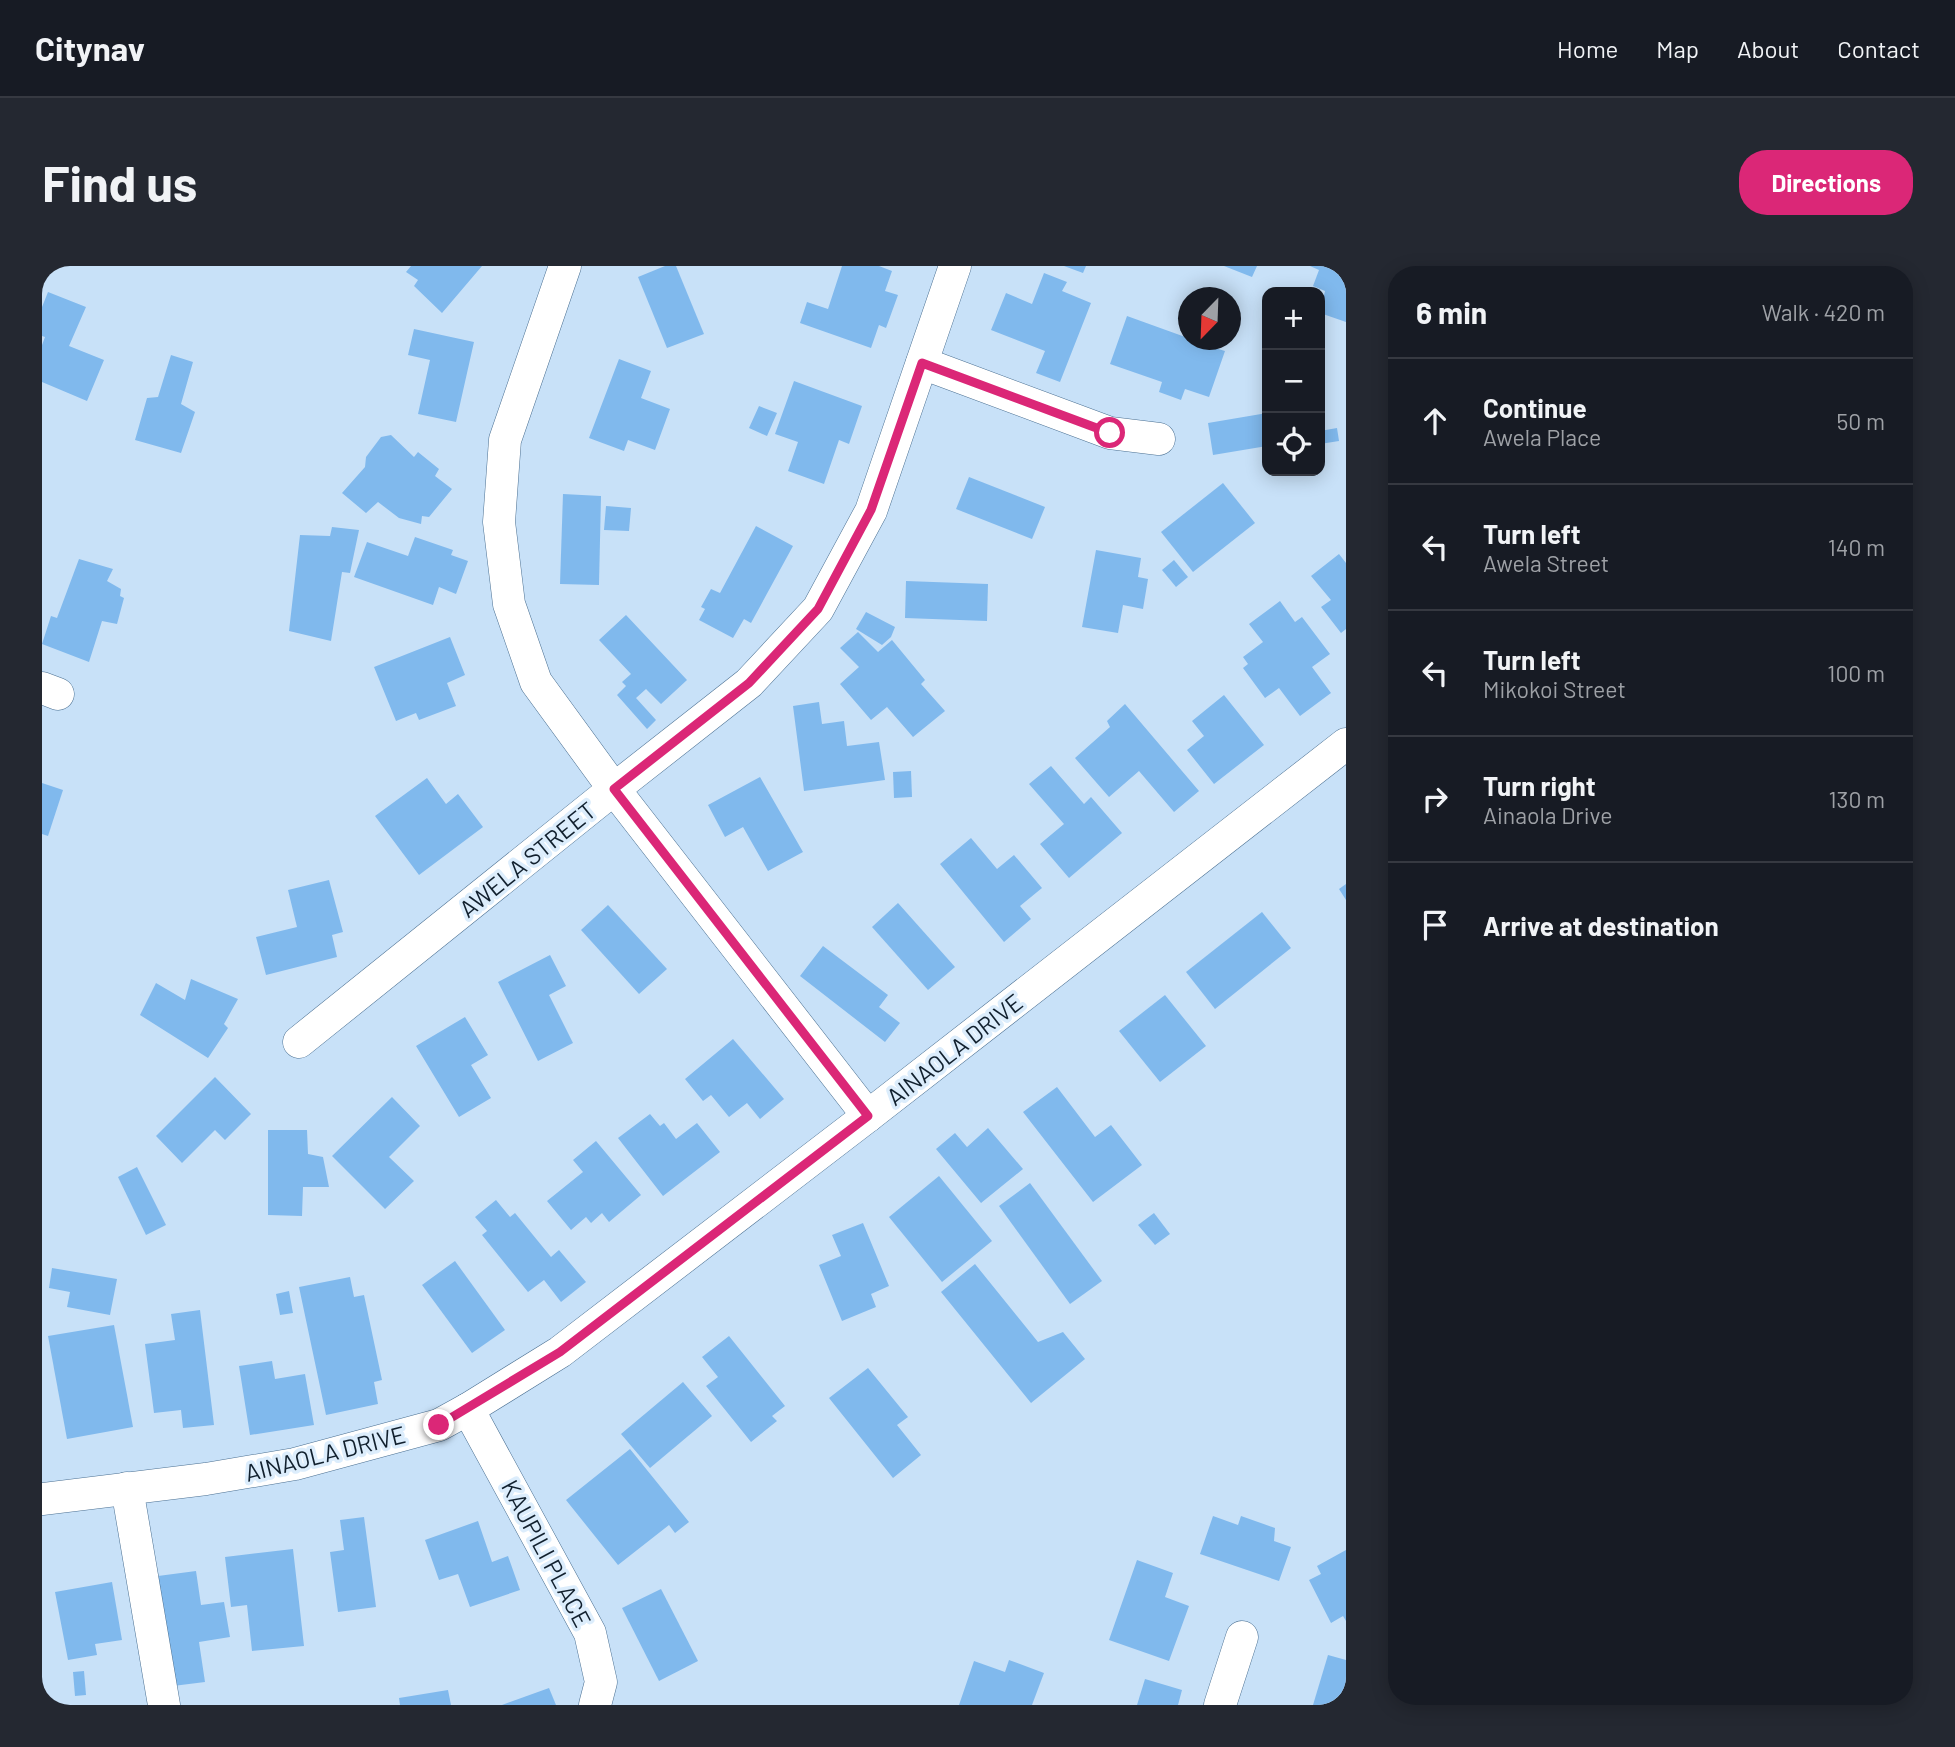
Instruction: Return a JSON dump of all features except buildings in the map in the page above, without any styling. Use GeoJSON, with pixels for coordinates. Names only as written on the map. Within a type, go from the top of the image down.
{"type":"FeatureCollection","features":[{"type":"Feature","properties":{"kind":"street"},"geometry":{"type":"LineString","coordinates":[[565,266],[505,440],[499,522],[509,604],[536,682],[614,789],[868,1116]]}},
{"type":"Feature","properties":{"kind":"street","name":"AWELA STREET"},"geometry":{"type":"LineString","coordinates":[[299,1042],[749,683],[818,609],[871,510],[955,266]]}},
{"type":"Feature","properties":{"kind":"street"},"geometry":{"type":"LineString","coordinates":[[922,363],[1110,433],[1159,439]]}},
{"type":"Feature","properties":{"kind":"street","name":"AINAOLA DRIVE"},"geometry":{"type":"LineString","coordinates":[[42,1499],[206,1479],[295,1464],[439,1425],[468,1409],[560,1352],[1346,744]]}},
{"type":"Feature","properties":{"kind":"street","name":"KAUPILI PLACE"},"geometry":{"type":"LineString","coordinates":[[468,1409],[590,1633],[601,1682],[595,1705]]}},
{"type":"Feature","properties":{"kind":"street"},"geometry":{"type":"LineString","coordinates":[[127,1488],[164,1705]]}},
{"type":"Feature","properties":{"kind":"street"},"geometry":{"type":"LineString","coordinates":[[1220,1705],[1242,1637]]}},
{"type":"Feature","properties":{"kind":"street"},"geometry":{"type":"LineString","coordinates":[[595,1657],[622,1705]]}},
{"type":"Feature","properties":{"kind":"route"},"geometry":{"type":"LineString","coordinates":[[439,1425],[560,1352],[868,1116],[614,789],[749,683],[818,609],[871,510],[922,363],[1110,433]]}}]}
